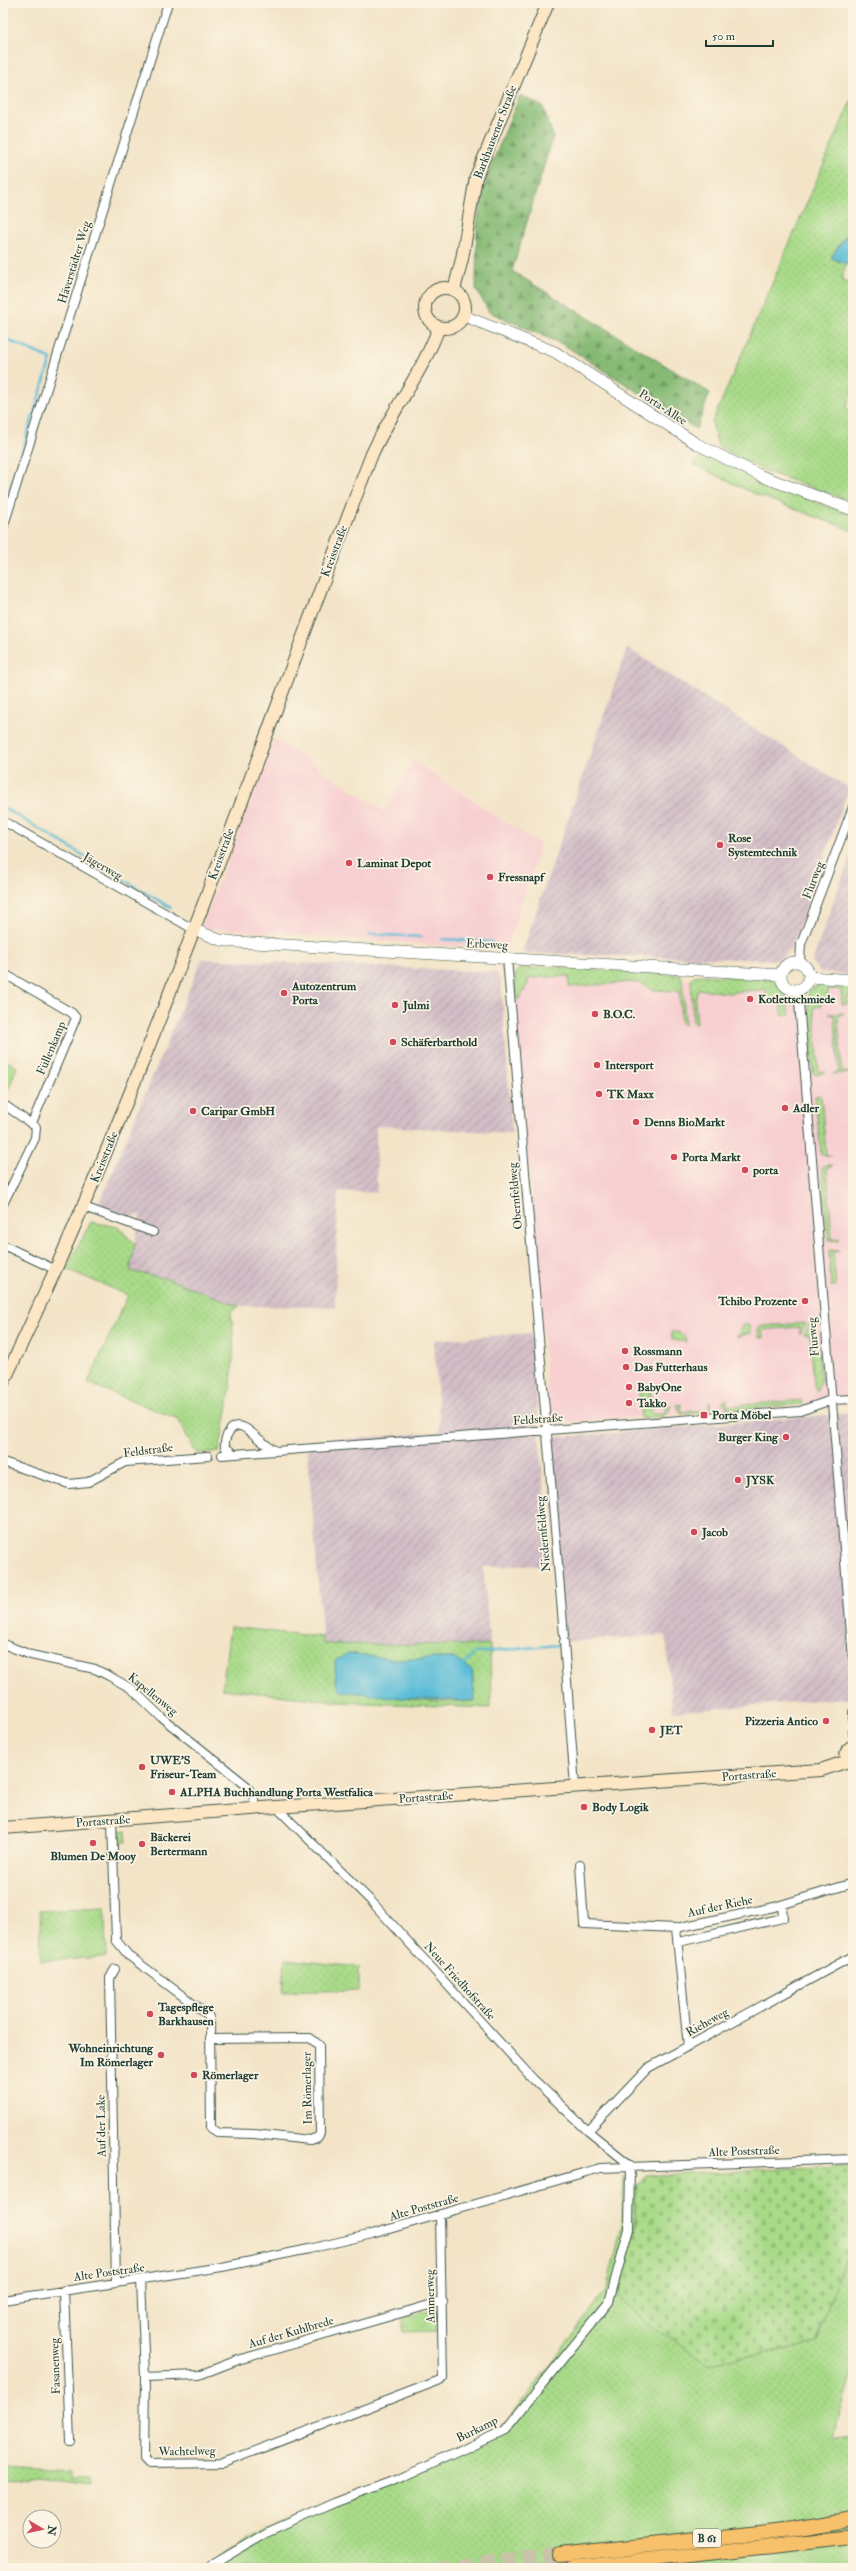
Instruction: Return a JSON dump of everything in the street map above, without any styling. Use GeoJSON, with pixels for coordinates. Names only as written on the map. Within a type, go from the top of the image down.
{"type":"FeatureCollection","features":[{"type":"Feature","properties":{"kind":"highway","name":"B 61"},"geometry":{"type":"LineString","coordinates":[[560,2555],[793,2528],[853,2519]]}},
{"type":"Feature","properties":{"kind":"highway","name":"B 61"},"geometry":{"type":"LineString","coordinates":[[572,2568],[853,2537]]}},
{"type":"Feature","properties":{"kind":"main road","name":"Barkhausener Straße"},"geometry":{"type":"LineString","coordinates":[[454,290],[462,259],[476,177],[548,3]]}},
{"type":"Feature","properties":{"kind":"main road"},"geometry":{"type":"LineString","coordinates":[[440,288],[454,290],[463,298],[466,310],[464,316],[455,326],[439,328],[430,322],[426,316],[426,302],[429,296],[440,288]]}},
{"type":"Feature","properties":{"kind":"main road","name":"Kreisstraße"},"geometry":{"type":"LineString","coordinates":[[3,1383],[54,1269],[84,1207],[193,929],[372,454],[386,424],[420,368],[439,328]]}},
{"type":"Feature","properties":{"kind":"main road"},"geometry":{"type":"LineString","coordinates":[[850,1763],[847,1751],[853,1746]]}},
{"type":"Feature","properties":{"kind":"main road","name":"Portastraße"},"geometry":{"type":"LineString","coordinates":[[3,1828],[112,1821],[276,1807],[821,1770],[850,1763]]}},
{"type":"Feature","properties":{"kind":"street","name":"Häverstädter Weg"},"geometry":{"type":"LineString","coordinates":[[3,528],[168,3]]}},
{"type":"Feature","properties":{"kind":"street","name":"Porta-Allee"},"geometry":{"type":"LineString","coordinates":[[464,316],[555,352],[697,444],[761,476],[853,510]]}},
{"type":"Feature","properties":{"kind":"street","name":"Flurweg"},"geometry":{"type":"LineString","coordinates":[[800,962],[801,944],[853,808]]}},
{"type":"Feature","properties":{"kind":"street","name":"Jägerweg"},"geometry":{"type":"LineString","coordinates":[[3,821],[193,929]]}},
{"type":"Feature","properties":{"kind":"street","name":"Erbeweg"},"geometry":{"type":"LineString","coordinates":[[193,929],[220,940],[236,942],[781,975]]}},
{"type":"Feature","properties":{"kind":"street","name":"Obernfeldweg"},"geometry":{"type":"LineString","coordinates":[[507,958],[547,1431]]}},
{"type":"Feature","properties":{"kind":"street"},"geometry":{"type":"LineString","coordinates":[[800,962],[807,968],[810,977],[807,984],[798,990],[787,988],[781,975],[787,964],[800,962]]}},
{"type":"Feature","properties":{"kind":"street","name":"Füllenkamp"},"geometry":{"type":"LineString","coordinates":[[3,973],[72,1013],[76,1018],[32,1123],[36,1128],[35,1138],[3,1204]]}},
{"type":"Feature","properties":{"kind":"street"},"geometry":{"type":"LineString","coordinates":[[810,977],[853,980]]}},
{"type":"Feature","properties":{"kind":"street","name":"Flurweg"},"geometry":{"type":"LineString","coordinates":[[798,990],[853,1658]]}},
{"type":"Feature","properties":{"kind":"street"},"geometry":{"type":"LineString","coordinates":[[3,1104],[32,1123]]}},
{"type":"Feature","properties":{"kind":"street"},"geometry":{"type":"LineString","coordinates":[[84,1207],[153,1232]]}},
{"type":"Feature","properties":{"kind":"street"},"geometry":{"type":"LineString","coordinates":[[3,1245],[54,1269]]}},
{"type":"Feature","properties":{"kind":"street","name":"Feldstraße"},"geometry":{"type":"LineString","coordinates":[[222,1455],[800,1411],[831,1400],[853,1399]]}},
{"type":"Feature","properties":{"kind":"street"},"geometry":{"type":"LineString","coordinates":[[234,1454],[225,1447],[224,1438],[230,1430],[238,1427],[244,1427],[262,1443],[277,1451]]}},
{"type":"Feature","properties":{"kind":"street","name":"Niedernfeldweg"},"geometry":{"type":"LineString","coordinates":[[547,1431],[575,1787]]}},
{"type":"Feature","properties":{"kind":"street","name":"Feldstraße"},"geometry":{"type":"LineString","coordinates":[[3,1462],[70,1484],[88,1482],[125,1462],[208,1456]]}},
{"type":"Feature","properties":{"kind":"street","name":"Kapellenweg"},"geometry":{"type":"LineString","coordinates":[[3,1644],[31,1655],[95,1669],[132,1690],[161,1717],[247,1786],[254,1798],[255,1809]]}},
{"type":"Feature","properties":{"kind":"street"},"geometry":{"type":"LineString","coordinates":[[853,1712],[853,1734]]}},
{"type":"Feature","properties":{"kind":"street","name":"Neue Friedhofstraße"},"geometry":{"type":"LineString","coordinates":[[276,1807],[370,1901],[533,2079],[588,2131],[630,2165]]}},
{"type":"Feature","properties":{"kind":"street","name":"Im Römerlager"},"geometry":{"type":"LineString","coordinates":[[112,1821],[116,1940],[128,1955],[208,2015],[210,2039],[211,2128],[215,2132],[310,2140],[318,2137],[319,2045],[317,2042],[310,2038],[210,2039]]}},
{"type":"Feature","properties":{"kind":"street"},"geometry":{"type":"LineString","coordinates":[[580,1865],[584,1924],[676,1928]]}},
{"type":"Feature","properties":{"kind":"street","name":"Auf der Riehe"},"geometry":{"type":"LineString","coordinates":[[688,2047],[679,1942],[676,1928],[782,1905],[853,1883]]}},
{"type":"Feature","properties":{"kind":"street"},"geometry":{"type":"LineString","coordinates":[[679,1942],[784,1918],[782,1905]]}},
{"type":"Feature","properties":{"kind":"street","name":"Rieheweg"},"geometry":{"type":"LineString","coordinates":[[588,2131],[648,2068],[853,1956]]}},
{"type":"Feature","properties":{"kind":"street","name":"Auf der Lake"},"geometry":{"type":"LineString","coordinates":[[115,1970],[110,1978],[116,2283]]}},
{"type":"Feature","properties":{"kind":"street","name":"Alte Poststraße"},"geometry":{"type":"LineString","coordinates":[[3,2300],[222,2268],[372,2234],[600,2168],[630,2165],[853,2159]]}},
{"type":"Feature","properties":{"kind":"street","name":"Burkamp"},"geometry":{"type":"LineString","coordinates":[[207,2568],[266,2533],[334,2503],[403,2477],[505,2430],[609,2302],[629,2229],[630,2165]]}},
{"type":"Feature","properties":{"kind":"street","name":"Ammerweg"},"geometry":{"type":"LineString","coordinates":[[440,2214],[444,2379]]}},
{"type":"Feature","properties":{"kind":"street","name":"Wachtelweg"},"geometry":{"type":"LineString","coordinates":[[141,2279],[145,2377],[144,2459],[149,2464],[223,2463],[444,2379]]}},
{"type":"Feature","properties":{"kind":"street","name":"Fasanenweg"},"geometry":{"type":"LineString","coordinates":[[64,2290],[70,2441]]}},
{"type":"Feature","properties":{"kind":"street","name":"Auf der Kuhlbrede"},"geometry":{"type":"LineString","coordinates":[[145,2377],[199,2375],[238,2360],[442,2302]]}},
{"type":"Feature","properties":{"kind":"shaded area"},"geometry":{"type":"Polygon","coordinates":[[[627,648],[849,788],[791,949],[779,960],[522,953],[627,648]]]}},
{"type":"Feature","properties":{"kind":"shaded area"},"geometry":{"type":"Polygon","coordinates":[[[275,739],[385,812],[413,761],[540,845],[506,950],[201,928],[275,739]]]}},
{"type":"Feature","properties":{"kind":"shaded area"},"geometry":{"type":"Polygon","coordinates":[[[853,848],[853,975],[820,972],[812,962],[853,848]]]}},
{"type":"Feature","properties":{"kind":"shaded area"},"geometry":{"type":"Polygon","coordinates":[[[202,959],[493,972],[498,975],[501,982],[512,1133],[376,1126],[377,1193],[338,1191],[335,1307],[239,1306],[168,1279],[130,1271],[140,1215],[125,1217],[106,1210],[100,1201],[202,959]]]}},
{"type":"Feature","properties":{"kind":"shaded area"},"geometry":{"type":"Polygon","coordinates":[[[569,976],[570,987],[633,982],[643,984],[652,990],[679,991],[681,1023],[684,1025],[682,979],[691,980],[693,1022],[696,1024],[695,1001],[698,989],[728,993],[766,989],[780,1000],[786,1017],[790,1015],[787,1005],[810,1004],[810,1035],[813,1073],[817,1075],[825,1071],[819,1072],[814,1006],[827,989],[841,990],[846,997],[853,996],[853,1400],[550,1424],[515,998],[519,999],[528,984],[528,978],[569,976]]]}},
{"type":"Feature","properties":{"kind":"shaded area"},"geometry":{"type":"Polygon","coordinates":[[[531,1333],[550,1565],[483,1567],[490,1645],[323,1644],[307,1442],[440,1432],[434,1340],[531,1333]]]}},
{"type":"Feature","properties":{"kind":"shaded area"},"geometry":{"type":"Polygon","coordinates":[[[853,1413],[853,1699],[845,1698],[672,1712],[666,1635],[564,1642],[548,1438],[853,1413]]]}},
{"type":"Feature","properties":{"kind":"green space"},"geometry":{"type":"Polygon","coordinates":[[[520,95],[543,107],[553,136],[512,271],[710,393],[696,429],[564,345],[489,312],[476,289],[477,222],[486,178],[520,95]]]}},
{"type":"Feature","properties":{"kind":"green space"},"geometry":{"type":"Polygon","coordinates":[[[853,96],[853,225],[831,257],[846,264],[841,280],[853,284],[853,388],[846,408],[853,411],[853,502],[765,471],[718,446],[712,423],[853,96]]]}},
{"type":"Feature","properties":{"kind":"green space"},"geometry":{"type":"Polygon","coordinates":[[[709,455],[755,479],[853,516],[853,531],[755,494],[693,464],[695,460],[709,455]]]}},
{"type":"Feature","properties":{"kind":"green space"},"geometry":{"type":"Polygon","coordinates":[[[541,966],[680,975],[682,979],[685,1023],[684,1025],[681,1023],[679,991],[652,990],[643,984],[633,982],[569,987],[569,976],[528,978],[528,984],[519,999],[515,998],[515,973],[521,968],[534,969],[541,966]]]}},
{"type":"Feature","properties":{"kind":"green space"},"geometry":{"type":"Polygon","coordinates":[[[701,975],[771,980],[781,987],[788,996],[792,1004],[787,1005],[790,1015],[783,1016],[780,1000],[767,999],[766,989],[728,993],[698,989],[695,1001],[697,1023],[693,1023],[691,980],[694,976],[701,975]]]}},
{"type":"Feature","properties":{"kind":"green space"},"geometry":{"type":"Polygon","coordinates":[[[823,983],[853,985],[853,996],[846,997],[847,1004],[842,1004],[841,990],[828,989],[828,998],[821,999],[821,1006],[814,1007],[819,1072],[826,1072],[817,1075],[813,1073],[808,1012],[810,1004],[806,1004],[808,994],[812,988],[823,983]]]}},
{"type":"Feature","properties":{"kind":"green space"},"geometry":{"type":"Polygon","coordinates":[[[844,1013],[838,1016],[842,1071],[849,1073],[833,1074],[839,1071],[835,1016],[829,1014],[844,1013]]]}},
{"type":"Feature","properties":{"kind":"green space"},"geometry":{"type":"Polygon","coordinates":[[[3,1059],[17,1067],[7,1093],[3,1091],[3,1059]]]}},
{"type":"Feature","properties":{"kind":"green space"},"geometry":{"type":"Polygon","coordinates":[[[821,1095],[826,1154],[832,1156],[821,1155],[815,1096],[821,1095]]]}},
{"type":"Feature","properties":{"kind":"green space"},"geometry":{"type":"Polygon","coordinates":[[[825,1165],[833,1165],[827,1168],[832,1239],[839,1238],[839,1241],[828,1240],[822,1167],[825,1165]]]}},
{"type":"Feature","properties":{"kind":"green space"},"geometry":{"type":"Polygon","coordinates":[[[91,1222],[118,1227],[135,1244],[130,1271],[168,1279],[239,1306],[231,1313],[233,1330],[233,1365],[229,1400],[219,1452],[196,1453],[178,1419],[88,1383],[128,1295],[66,1269],[91,1222]]]}},
{"type":"Feature","properties":{"kind":"green space"},"geometry":{"type":"Polygon","coordinates":[[[831,1250],[840,1251],[833,1252],[836,1286],[831,1286],[829,1252],[831,1250]]]}},
{"type":"Feature","properties":{"kind":"green space"},"geometry":{"type":"Polygon","coordinates":[[[806,1323],[800,1335],[799,1327],[762,1330],[763,1338],[759,1338],[758,1329],[760,1326],[806,1323]]]}},
{"type":"Feature","properties":{"kind":"green space"},"geometry":{"type":"Polygon","coordinates":[[[809,1324],[816,1324],[821,1380],[817,1391],[814,1386],[810,1335],[804,1335],[809,1324]]]}},
{"type":"Feature","properties":{"kind":"green space"},"geometry":{"type":"Polygon","coordinates":[[[743,1325],[749,1325],[750,1333],[737,1337],[743,1325]]]}},
{"type":"Feature","properties":{"kind":"green space"},"geometry":{"type":"Polygon","coordinates":[[[678,1331],[685,1336],[686,1342],[672,1340],[671,1332],[678,1331]]]}},
{"type":"Feature","properties":{"kind":"green space"},"geometry":{"type":"Polygon","coordinates":[[[650,1390],[652,1414],[665,1414],[665,1406],[671,1405],[667,1413],[660,1417],[641,1418],[639,1392],[650,1390]]]}},
{"type":"Feature","properties":{"kind":"green space"},"geometry":{"type":"Polygon","coordinates":[[[727,1399],[727,1406],[801,1400],[802,1404],[730,1410],[722,1402],[727,1399]]]}},
{"type":"Feature","properties":{"kind":"green space"},"geometry":{"type":"Polygon","coordinates":[[[709,1402],[712,1402],[709,1413],[681,1414],[677,1405],[681,1404],[682,1412],[709,1410],[709,1402]]]}},
{"type":"Feature","properties":{"kind":"green space"},"geometry":{"type":"Polygon","coordinates":[[[230,1627],[322,1637],[323,1644],[490,1645],[491,1708],[342,1702],[222,1689],[230,1627]],[[348,1653],[335,1662],[336,1683],[387,1696],[422,1700],[475,1701],[472,1670],[454,1658],[392,1659],[348,1653]]]}},
{"type":"Feature","properties":{"kind":"green space"},"geometry":{"type":"Polygon","coordinates":[[[126,1830],[127,1842],[120,1842],[120,1831],[126,1830]]]}},
{"type":"Feature","properties":{"kind":"green space"},"geometry":{"type":"Polygon","coordinates":[[[105,1908],[106,1957],[41,1961],[40,1911],[105,1908]]]}},
{"type":"Feature","properties":{"kind":"green space"},"geometry":{"type":"Polygon","coordinates":[[[285,1959],[359,1967],[359,1990],[283,1992],[285,1959]]]}},
{"type":"Feature","properties":{"kind":"green space"},"geometry":{"type":"Polygon","coordinates":[[[853,2165],[853,2238],[816,2343],[708,2364],[641,2319],[618,2296],[635,2229],[636,2187],[646,2176],[853,2165]]]}},
{"type":"Feature","properties":{"kind":"green space"},"geometry":{"type":"Polygon","coordinates":[[[624,2176],[636,2187],[635,2229],[618,2296],[708,2364],[816,2343],[853,2238],[853,2337],[848,2352],[853,2351],[853,2369],[833,2438],[853,2436],[853,2568],[202,2568],[265,2531],[500,2432],[606,2290],[622,2226],[624,2176]]]}},
{"type":"Feature","properties":{"kind":"green space"},"geometry":{"type":"Polygon","coordinates":[[[433,2310],[436,2312],[437,2331],[403,2332],[403,2317],[433,2310]]]}},
{"type":"Feature","properties":{"kind":"green space"},"geometry":{"type":"Polygon","coordinates":[[[3,2467],[71,2471],[71,2478],[90,2478],[91,2485],[38,2478],[3,2484],[3,2467]]]}},
{"type":"Feature","properties":{"kind":"water"},"geometry":{"type":"Polygon","coordinates":[[[853,225],[853,266],[831,258],[853,225]]]}},
{"type":"Feature","properties":{"kind":"water"},"geometry":{"type":"Polygon","coordinates":[[[348,1653],[392,1659],[454,1658],[472,1670],[475,1701],[401,1698],[341,1691],[336,1683],[335,1661],[348,1653]]]}},
{"type":"Feature","properties":{"kind":"waterway"},"geometry":{"type":"LineString","coordinates":[[3,338],[51,359],[3,512]]}},
{"type":"Feature","properties":{"kind":"waterway"},"geometry":{"type":"LineString","coordinates":[[3,807],[171,908]]}},
{"type":"Feature","properties":{"kind":"waterway"},"geometry":{"type":"LineString","coordinates":[[370,934],[422,937]]}},
{"type":"Feature","properties":{"kind":"waterway"},"geometry":{"type":"LineString","coordinates":[[442,939],[493,942]]}},
{"type":"Feature","properties":{"kind":"waterway"},"geometry":{"type":"LineString","coordinates":[[463,1666],[475,1653],[558,1645]]}},
{"type":"Feature","properties":{"kind":"tunnel"},"geometry":{"type":"LineString","coordinates":[[439,2568],[560,2555]]}},
{"type":"Feature","properties":{"kind":"place","name":"Rose Systemtechnik"},"geometry":{"type":"Point","coordinates":[720,845]}},
{"type":"Feature","properties":{"kind":"place","name":"Laminat Depot"},"geometry":{"type":"Point","coordinates":[349,863]}},
{"type":"Feature","properties":{"kind":"place","name":"Fressnapf"},"geometry":{"type":"Point","coordinates":[490,877]}},
{"type":"Feature","properties":{"kind":"place","name":"Autozentrum Porta"},"geometry":{"type":"Point","coordinates":[284,993]}},
{"type":"Feature","properties":{"kind":"place","name":"Kotlettschmiede"},"geometry":{"type":"Point","coordinates":[750,999]}},
{"type":"Feature","properties":{"kind":"place","name":"Julmi"},"geometry":{"type":"Point","coordinates":[395,1005]}},
{"type":"Feature","properties":{"kind":"place","name":"B.O.C."},"geometry":{"type":"Point","coordinates":[595,1014]}},
{"type":"Feature","properties":{"kind":"place","name":"Schäferbarthold"},"geometry":{"type":"Point","coordinates":[393,1042]}},
{"type":"Feature","properties":{"kind":"place","name":"Intersport"},"geometry":{"type":"Point","coordinates":[597,1065]}},
{"type":"Feature","properties":{"kind":"place","name":"TK Maxx"},"geometry":{"type":"Point","coordinates":[599,1094]}},
{"type":"Feature","properties":{"kind":"place","name":"Adler"},"geometry":{"type":"Point","coordinates":[785,1108]}},
{"type":"Feature","properties":{"kind":"place","name":"Caripar GmbH"},"geometry":{"type":"Point","coordinates":[193,1111]}},
{"type":"Feature","properties":{"kind":"place","name":"Denns BioMarkt"},"geometry":{"type":"Point","coordinates":[636,1122]}},
{"type":"Feature","properties":{"kind":"place","name":"Porta Markt"},"geometry":{"type":"Point","coordinates":[674,1157]}},
{"type":"Feature","properties":{"kind":"place","name":"porta"},"geometry":{"type":"Point","coordinates":[745,1170]}},
{"type":"Feature","properties":{"kind":"place","name":"Tchibo Prozente"},"geometry":{"type":"Point","coordinates":[805,1301]}},
{"type":"Feature","properties":{"kind":"place","name":"Rossmann"},"geometry":{"type":"Point","coordinates":[625,1351]}},
{"type":"Feature","properties":{"kind":"place","name":"Das Futterhaus"},"geometry":{"type":"Point","coordinates":[626,1367]}},
{"type":"Feature","properties":{"kind":"place","name":"BabyOne"},"geometry":{"type":"Point","coordinates":[629,1387]}},
{"type":"Feature","properties":{"kind":"place","name":"Takko"},"geometry":{"type":"Point","coordinates":[629,1403]}},
{"type":"Feature","properties":{"kind":"place","name":"Porta Möbel"},"geometry":{"type":"Point","coordinates":[704,1415]}},
{"type":"Feature","properties":{"kind":"place","name":"Burger King"},"geometry":{"type":"Point","coordinates":[786,1437]}},
{"type":"Feature","properties":{"kind":"place","name":"JYSK"},"geometry":{"type":"Point","coordinates":[738,1480]}},
{"type":"Feature","properties":{"kind":"place","name":"Jacob"},"geometry":{"type":"Point","coordinates":[694,1532]}},
{"type":"Feature","properties":{"kind":"place","name":"Pizzeria Antico"},"geometry":{"type":"Point","coordinates":[826,1721]}},
{"type":"Feature","properties":{"kind":"place","name":"JET"},"geometry":{"type":"Point","coordinates":[652,1730]}},
{"type":"Feature","properties":{"kind":"place","name":"UWE'S Friseur-Team"},"geometry":{"type":"Point","coordinates":[142,1767]}},
{"type":"Feature","properties":{"kind":"place","name":"ALPHA Buchhandlung Porta Westfalica"},"geometry":{"type":"Point","coordinates":[172,1792]}},
{"type":"Feature","properties":{"kind":"place","name":"Body Logik"},"geometry":{"type":"Point","coordinates":[584,1807]}},
{"type":"Feature","properties":{"kind":"place","name":"Blumen De Mooy"},"geometry":{"type":"Point","coordinates":[93,1843]}},
{"type":"Feature","properties":{"kind":"place","name":"Bäckerei Bertermann"},"geometry":{"type":"Point","coordinates":[142,1844]}},
{"type":"Feature","properties":{"kind":"place","name":"Tagespflege Barkhausen"},"geometry":{"type":"Point","coordinates":[150,2014]}},
{"type":"Feature","properties":{"kind":"place","name":"Wohneinrichtung Im Römerlager"},"geometry":{"type":"Point","coordinates":[161,2055]}},
{"type":"Feature","properties":{"kind":"place","name":"Römerlager"},"geometry":{"type":"Point","coordinates":[194,2075]}}]}
